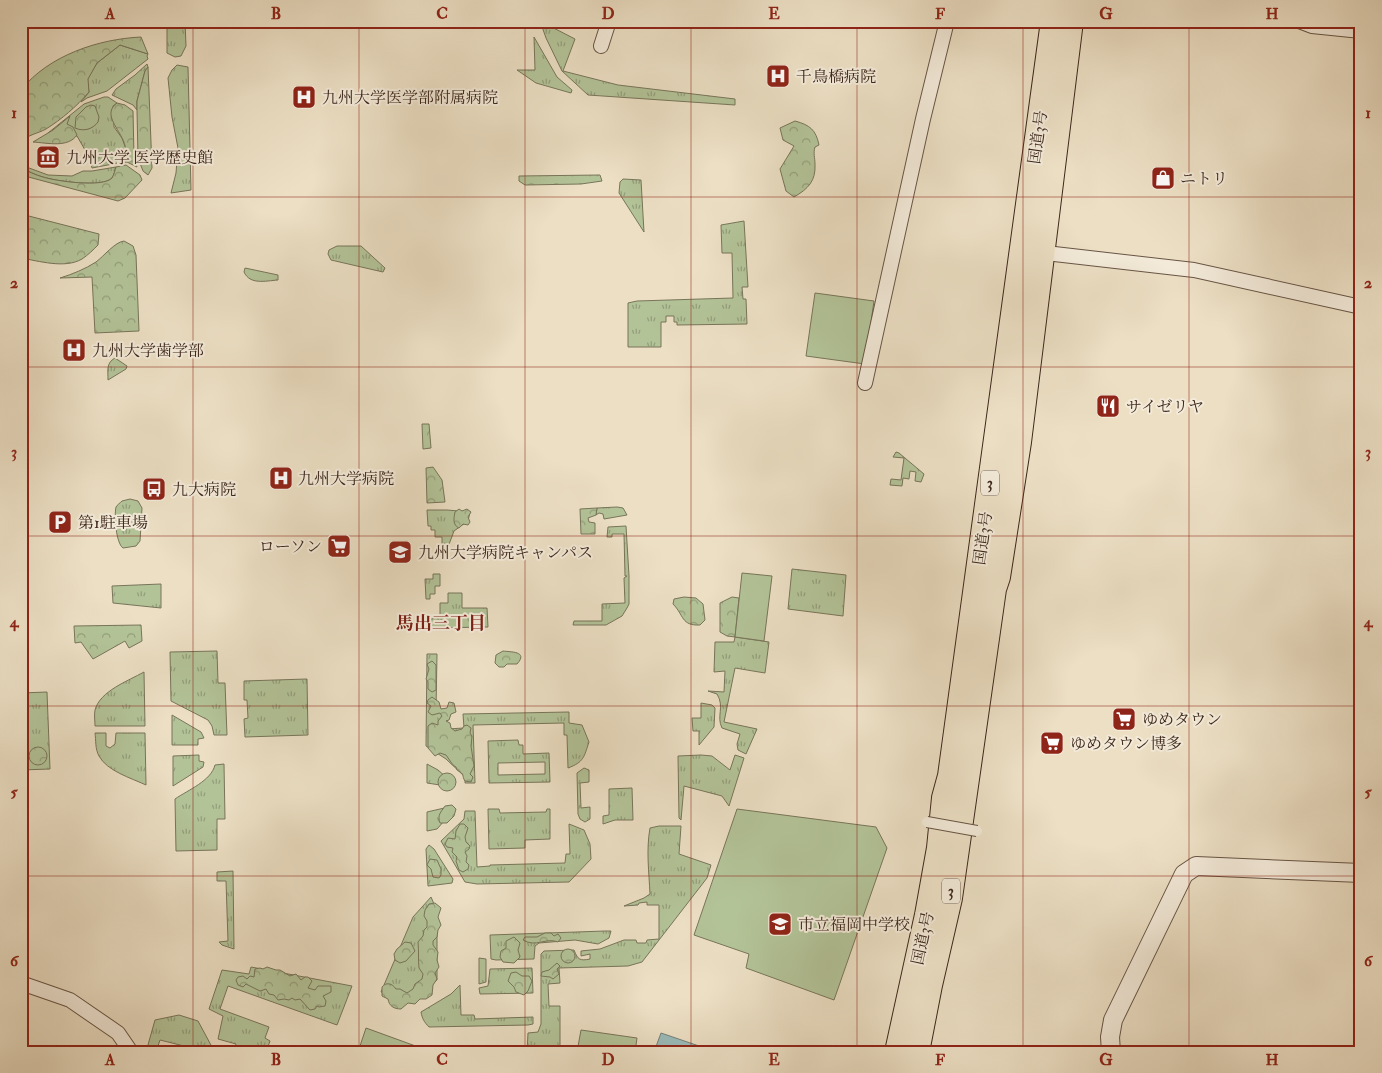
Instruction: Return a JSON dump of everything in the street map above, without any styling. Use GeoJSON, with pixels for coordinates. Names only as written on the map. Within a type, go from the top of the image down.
{"type":"FeatureCollection","features":[{"type":"Feature","properties":{"kind":"highway","name":"国道3号"},"geometry":{"type":"LineString","coordinates":[[917,1052],[951,889],[994,589],[998,577],[1019,442],[1031,251],[1053,21]]}},
{"type":"Feature","properties":{"kind":"highway","name":"国道3号"},"geometry":{"type":"LineString","coordinates":[[897,1052],[927,915],[939,848],[944,798],[950,776],[1031,251],[1071,21]]}},
{"type":"Feature","properties":{"kind":"street"},"geometry":{"type":"LineString","coordinates":[[601,46],[609,21]]}},
{"type":"Feature","properties":{"kind":"street"},"geometry":{"type":"LineString","coordinates":[[865,383],[921,128],[947,21]]}},
{"type":"Feature","properties":{"kind":"street"},"geometry":{"type":"LineString","coordinates":[[1298,21],[1312,26],[1361,31]]}},
{"type":"Feature","properties":{"kind":"street"},"geometry":{"type":"LineString","coordinates":[[1031,251],[1194,270],[1361,307]]}},
{"type":"Feature","properties":{"kind":"street"},"geometry":{"type":"LineString","coordinates":[[927,822],[977,831]]}},
{"type":"Feature","properties":{"kind":"street"},"geometry":{"type":"LineString","coordinates":[[1112,1052],[1110,1036],[1113,1020],[1184,874],[1196,866],[1361,873]]}},
{"type":"Feature","properties":{"kind":"street"},"geometry":{"type":"LineString","coordinates":[[21,984],[70,1000],[118,1033],[131,1052]]}},
{"type":"Feature","properties":{"kind":"green space"},"geometry":{"type":"Polygon","coordinates":[[[167,21],[185,21],[186,46],[181,56],[175,57],[167,53],[167,21]]]}},
{"type":"Feature","properties":{"kind":"green space"},"geometry":{"type":"Polygon","coordinates":[[[540,21],[575,39],[563,71],[618,85],[735,99],[735,105],[588,95],[562,71],[540,21]]]}},
{"type":"Feature","properties":{"kind":"green space"},"geometry":{"type":"Polygon","coordinates":[[[141,37],[148,54],[120,45],[97,63],[88,79],[89,92],[79,103],[52,125],[21,142],[21,90],[32,78],[60,58],[76,51],[108,41],[141,37]]]}},
{"type":"Feature","properties":{"kind":"green space"},"geometry":{"type":"Polygon","coordinates":[[[534,37],[557,77],[572,90],[571,93],[536,83],[517,70],[535,70],[534,37]]]}},
{"type":"Feature","properties":{"kind":"green space"},"geometry":{"type":"Polygon","coordinates":[[[120,45],[148,54],[148,59],[107,91],[81,102],[89,92],[87,79],[97,63],[120,45]]]}},
{"type":"Feature","properties":{"kind":"green space"},"geometry":{"type":"Polygon","coordinates":[[[147,64],[148,67],[145,71],[137,101],[137,110],[133,105],[112,95],[116,89],[147,64]]]}},
{"type":"Feature","properties":{"kind":"green space"},"geometry":{"type":"Polygon","coordinates":[[[177,65],[188,67],[191,190],[171,193],[176,173],[178,148],[172,117],[168,78],[177,65]]]}},
{"type":"Feature","properties":{"kind":"green space"},"geometry":{"type":"Polygon","coordinates":[[[148,67],[152,168],[148,175],[143,171],[138,158],[137,101],[145,71],[148,67]]]}},
{"type":"Feature","properties":{"kind":"green space"},"geometry":{"type":"Polygon","coordinates":[[[108,97],[117,103],[113,106],[114,127],[122,138],[126,149],[118,163],[92,168],[89,157],[77,136],[48,133],[84,104],[108,97]]]}},
{"type":"Feature","properties":{"kind":"green space"},"geometry":{"type":"Polygon","coordinates":[[[117,103],[125,105],[133,111],[134,158],[137,167],[127,162],[118,163],[126,149],[111,116],[111,111],[117,103]]]}},
{"type":"Feature","properties":{"kind":"green space"},"geometry":{"type":"Polygon","coordinates":[[[95,106],[99,117],[98,122],[88,129],[75,128],[76,117],[86,107],[95,106]]]}},
{"type":"Feature","properties":{"kind":"green space"},"geometry":{"type":"Polygon","coordinates":[[[70,116],[67,124],[73,127],[77,135],[73,139],[57,144],[33,142],[53,130],[70,116]]]}},
{"type":"Feature","properties":{"kind":"green space"},"geometry":{"type":"Polygon","coordinates":[[[795,121],[805,124],[814,132],[819,145],[814,149],[815,170],[812,180],[807,188],[794,197],[786,191],[780,169],[794,146],[783,140],[780,128],[795,121]]]}},
{"type":"Feature","properties":{"kind":"green space"},"geometry":{"type":"Polygon","coordinates":[[[21,165],[48,175],[72,176],[83,171],[116,167],[112,178],[107,181],[89,183],[68,182],[43,177],[21,168],[21,165]]]}},
{"type":"Feature","properties":{"kind":"green space"},"geometry":{"type":"Polygon","coordinates":[[[126,165],[140,175],[142,180],[125,198],[118,201],[21,175],[21,168],[40,176],[58,180],[99,183],[112,178],[116,167],[126,165]]]}},
{"type":"Feature","properties":{"kind":"green space"},"geometry":{"type":"Polygon","coordinates":[[[600,175],[602,181],[581,184],[525,185],[519,181],[519,176],[600,175]]]}},
{"type":"Feature","properties":{"kind":"green space"},"geometry":{"type":"Polygon","coordinates":[[[623,179],[641,180],[644,232],[619,193],[620,182],[623,179]]]}},
{"type":"Feature","properties":{"kind":"green space"},"geometry":{"type":"Polygon","coordinates":[[[21,214],[99,234],[98,245],[82,259],[75,262],[60,264],[21,258],[21,214]]]}},
{"type":"Feature","properties":{"kind":"green space"},"geometry":{"type":"Polygon","coordinates":[[[744,221],[748,287],[742,287],[743,299],[746,299],[747,324],[677,325],[677,322],[674,322],[674,316],[666,316],[666,322],[661,322],[661,347],[628,347],[628,303],[637,301],[733,298],[732,253],[722,253],[721,225],[744,221]]]}},
{"type":"Feature","properties":{"kind":"green space"},"geometry":{"type":"Polygon","coordinates":[[[124,241],[133,246],[136,255],[139,331],[95,333],[92,277],[60,278],[92,265],[113,247],[124,241]]]}},
{"type":"Feature","properties":{"kind":"green space"},"geometry":{"type":"Polygon","coordinates":[[[337,246],[361,246],[385,268],[383,272],[331,260],[328,254],[329,250],[337,246]]]}},
{"type":"Feature","properties":{"kind":"green space"},"geometry":{"type":"Polygon","coordinates":[[[245,268],[278,275],[278,280],[254,281],[244,272],[245,268]]]}},
{"type":"Feature","properties":{"kind":"green space"},"geometry":{"type":"Polygon","coordinates":[[[815,293],[874,301],[865,364],[806,356],[815,293]]]}},
{"type":"Feature","properties":{"kind":"green space"},"geometry":{"type":"Polygon","coordinates":[[[115,358],[127,366],[126,369],[108,380],[109,365],[115,358]]]}},
{"type":"Feature","properties":{"kind":"green space"},"geometry":{"type":"Polygon","coordinates":[[[422,424],[429,424],[431,448],[423,449],[422,424]]]}},
{"type":"Feature","properties":{"kind":"green space"},"geometry":{"type":"Polygon","coordinates":[[[896,452],[899,453],[924,474],[921,482],[915,481],[916,472],[910,471],[909,479],[903,478],[902,486],[890,485],[891,479],[901,480],[904,458],[893,457],[896,452]]]}},
{"type":"Feature","properties":{"kind":"green space"},"geometry":{"type":"Polygon","coordinates":[[[433,467],[442,480],[445,502],[427,503],[426,468],[433,467]]]}},
{"type":"Feature","properties":{"kind":"green space"},"geometry":{"type":"Polygon","coordinates":[[[130,499],[138,501],[142,508],[140,541],[136,546],[123,548],[117,535],[115,511],[122,501],[130,499]]]}},
{"type":"Feature","properties":{"kind":"green space"},"geometry":{"type":"Polygon","coordinates":[[[597,508],[623,508],[627,515],[604,519],[603,514],[599,513],[596,515],[597,508]]]}},
{"type":"Feature","properties":{"kind":"green space"},"geometry":{"type":"Polygon","coordinates":[[[597,508],[596,515],[588,518],[589,522],[595,523],[595,534],[581,534],[580,509],[597,508]]]}},
{"type":"Feature","properties":{"kind":"green space"},"geometry":{"type":"Polygon","coordinates":[[[459,509],[462,511],[467,509],[471,512],[468,517],[470,522],[468,525],[463,524],[459,528],[454,523],[454,518],[455,512],[459,509]]]}},
{"type":"Feature","properties":{"kind":"green space"},"geometry":{"type":"Polygon","coordinates":[[[427,510],[470,512],[468,521],[454,531],[448,547],[442,547],[442,537],[435,537],[435,530],[431,530],[431,526],[428,526],[427,510]]]}},
{"type":"Feature","properties":{"kind":"green space"},"geometry":{"type":"Polygon","coordinates":[[[626,526],[629,576],[629,604],[627,608],[622,616],[606,625],[573,625],[574,621],[602,621],[602,604],[625,603],[624,578],[627,576],[625,576],[624,534],[612,534],[612,537],[607,537],[608,527],[626,526]]]}},
{"type":"Feature","properties":{"kind":"green space"},"geometry":{"type":"Polygon","coordinates":[[[792,569],[846,575],[843,616],[788,609],[792,569]]]}},
{"type":"Feature","properties":{"kind":"green space"},"geometry":{"type":"Polygon","coordinates":[[[742,573],[772,576],[764,641],[735,637],[742,573]]]}},
{"type":"Feature","properties":{"kind":"green space"},"geometry":{"type":"Polygon","coordinates":[[[433,574],[440,574],[440,586],[435,586],[435,594],[430,594],[430,599],[426,599],[425,579],[433,579],[433,574]]]}},
{"type":"Feature","properties":{"kind":"green space"},"geometry":{"type":"Polygon","coordinates":[[[161,584],[161,608],[113,603],[112,586],[161,584]]]}},
{"type":"Feature","properties":{"kind":"green space"},"geometry":{"type":"Polygon","coordinates":[[[448,593],[462,593],[462,608],[487,608],[488,627],[427,628],[427,619],[433,619],[433,615],[440,615],[440,603],[448,603],[448,593]]]}},
{"type":"Feature","properties":{"kind":"green space"},"geometry":{"type":"Polygon","coordinates":[[[684,597],[696,598],[703,604],[705,620],[700,625],[686,622],[673,604],[674,599],[684,597]]]}},
{"type":"Feature","properties":{"kind":"green space"},"geometry":{"type":"Polygon","coordinates":[[[732,597],[739,598],[735,637],[727,636],[720,632],[720,603],[732,597]]]}},
{"type":"Feature","properties":{"kind":"green space"},"geometry":{"type":"Polygon","coordinates":[[[141,625],[142,641],[129,648],[125,641],[93,659],[81,642],[75,643],[74,626],[141,625]]]}},
{"type":"Feature","properties":{"kind":"green space"},"geometry":{"type":"Polygon","coordinates":[[[735,637],[769,642],[765,673],[735,668],[724,722],[757,729],[746,754],[738,750],[737,744],[740,734],[722,728],[720,724],[721,707],[719,699],[717,694],[708,691],[724,692],[725,671],[714,672],[715,642],[734,642],[735,637]]]}},
{"type":"Feature","properties":{"kind":"green space"},"geometry":{"type":"Polygon","coordinates":[[[217,651],[218,683],[225,683],[227,735],[214,735],[208,720],[171,701],[170,652],[217,651]]]}},
{"type":"Feature","properties":{"kind":"green space"},"geometry":{"type":"Polygon","coordinates":[[[503,651],[520,654],[520,660],[517,664],[507,664],[504,667],[499,667],[495,663],[496,655],[503,651]]]}},
{"type":"Feature","properties":{"kind":"green space"},"geometry":{"type":"Polygon","coordinates":[[[427,654],[437,654],[436,710],[446,710],[447,729],[464,728],[463,714],[569,712],[569,723],[582,725],[589,742],[583,758],[577,764],[568,768],[567,735],[564,735],[564,723],[473,725],[475,783],[465,783],[465,777],[446,759],[426,746],[427,654]]]}},
{"type":"Feature","properties":{"kind":"green space"},"geometry":{"type":"Polygon","coordinates":[[[432,661],[436,665],[436,690],[432,692],[428,689],[426,679],[429,669],[427,664],[432,661]]]}},
{"type":"Feature","properties":{"kind":"green space"},"geometry":{"type":"Polygon","coordinates":[[[144,672],[145,726],[95,726],[95,710],[103,697],[115,687],[144,672]]]}},
{"type":"Feature","properties":{"kind":"green space"},"geometry":{"type":"Polygon","coordinates":[[[307,679],[308,735],[245,737],[244,719],[248,718],[247,700],[244,700],[244,681],[307,679]]]}},
{"type":"Feature","properties":{"kind":"green space"},"geometry":{"type":"Polygon","coordinates":[[[47,692],[50,769],[21,770],[21,693],[47,692]]]}},
{"type":"Feature","properties":{"kind":"green space"},"geometry":{"type":"Polygon","coordinates":[[[432,697],[439,702],[441,709],[447,708],[449,702],[454,703],[456,712],[451,714],[449,720],[446,721],[450,723],[451,728],[455,731],[467,725],[471,728],[474,766],[470,774],[473,777],[471,782],[465,781],[462,774],[446,755],[440,753],[435,756],[428,748],[428,726],[432,723],[438,725],[438,721],[442,716],[440,713],[432,715],[428,712],[431,706],[427,703],[432,697]]]}},
{"type":"Feature","properties":{"kind":"green space"},"geometry":{"type":"Polygon","coordinates":[[[701,703],[712,705],[715,708],[714,727],[699,745],[699,731],[693,731],[692,718],[701,718],[701,703]]]}},
{"type":"Feature","properties":{"kind":"green space"},"geometry":{"type":"Polygon","coordinates":[[[172,715],[201,732],[204,738],[198,739],[198,745],[172,745],[172,715]]]}},
{"type":"Feature","properties":{"kind":"green space"},"geometry":{"type":"Polygon","coordinates":[[[95,733],[106,733],[106,746],[110,748],[115,744],[116,733],[145,733],[146,785],[120,774],[103,761],[97,750],[95,733]]]}},
{"type":"Feature","properties":{"kind":"green space"},"geometry":{"type":"Polygon","coordinates":[[[518,740],[519,745],[523,745],[523,754],[549,753],[550,782],[489,783],[488,741],[518,740]],[[545,762],[498,763],[498,775],[545,774],[545,762]]]}},
{"type":"Feature","properties":{"kind":"green space"},"geometry":{"type":"Polygon","coordinates":[[[38,747],[46,752],[47,756],[42,764],[38,765],[30,760],[29,756],[34,748],[38,747]]]}},
{"type":"Feature","properties":{"kind":"green space"},"geometry":{"type":"Polygon","coordinates":[[[199,755],[199,761],[204,762],[203,767],[173,786],[173,756],[199,755]]]}},
{"type":"Feature","properties":{"kind":"green space"},"geometry":{"type":"Polygon","coordinates":[[[735,755],[744,758],[729,806],[722,796],[684,786],[681,820],[679,818],[678,756],[712,756],[730,770],[735,755]]]}},
{"type":"Feature","properties":{"kind":"green space"},"geometry":{"type":"Polygon","coordinates":[[[224,764],[225,819],[217,819],[217,850],[176,851],[175,799],[209,776],[215,765],[224,764]]]}},
{"type":"Feature","properties":{"kind":"green space"},"geometry":{"type":"Polygon","coordinates":[[[427,764],[438,770],[453,783],[453,787],[427,783],[427,764]]]}},
{"type":"Feature","properties":{"kind":"green space"},"geometry":{"type":"Polygon","coordinates":[[[584,768],[589,770],[589,782],[580,783],[581,808],[590,807],[590,819],[585,822],[580,819],[578,814],[577,773],[584,768]]]}},
{"type":"Feature","properties":{"kind":"green space"},"geometry":{"type":"Polygon","coordinates":[[[447,773],[453,776],[456,782],[453,788],[447,791],[441,788],[438,782],[441,776],[447,773]]]}},
{"type":"Feature","properties":{"kind":"green space"},"geometry":{"type":"Polygon","coordinates":[[[632,788],[633,820],[615,820],[603,824],[603,816],[609,815],[609,789],[632,788]]]}},
{"type":"Feature","properties":{"kind":"green space"},"geometry":{"type":"Polygon","coordinates":[[[452,805],[456,809],[454,816],[447,823],[440,823],[439,816],[445,806],[452,805]]]}},
{"type":"Feature","properties":{"kind":"green space"},"geometry":{"type":"Polygon","coordinates":[[[453,806],[453,811],[437,829],[427,831],[427,812],[453,806]]]}},
{"type":"Feature","properties":{"kind":"green space"},"geometry":{"type":"Polygon","coordinates":[[[488,809],[499,809],[500,813],[546,812],[547,809],[550,809],[550,839],[525,840],[525,848],[489,849],[488,809]]]}},
{"type":"Feature","properties":{"kind":"green space"},"geometry":{"type":"Polygon","coordinates":[[[737,809],[876,827],[887,848],[834,1000],[746,968],[749,954],[694,935],[737,809]]]}},
{"type":"Feature","properties":{"kind":"green space"},"geometry":{"type":"Polygon","coordinates":[[[465,811],[475,811],[477,867],[565,863],[566,854],[570,854],[569,824],[584,830],[590,844],[591,859],[569,882],[477,884],[465,882],[441,841],[464,819],[465,811]]]}},
{"type":"Feature","properties":{"kind":"green space"},"geometry":{"type":"Polygon","coordinates":[[[460,824],[464,824],[468,828],[465,837],[466,842],[470,846],[465,852],[467,856],[466,862],[469,865],[468,869],[463,872],[459,870],[456,861],[457,857],[452,852],[453,848],[447,847],[445,844],[448,838],[455,839],[456,831],[460,824]]]}},
{"type":"Feature","properties":{"kind":"green space"},"geometry":{"type":"Polygon","coordinates":[[[681,826],[679,854],[711,865],[707,878],[642,962],[628,966],[559,968],[560,983],[548,984],[549,1006],[560,1006],[560,1052],[527,1052],[528,1033],[538,1032],[541,1024],[541,954],[544,951],[574,950],[580,959],[587,960],[590,959],[590,954],[581,956],[581,951],[600,949],[624,940],[636,940],[637,943],[646,943],[647,940],[659,939],[659,905],[647,905],[647,902],[624,906],[650,894],[648,844],[650,828],[681,826]]]}},
{"type":"Feature","properties":{"kind":"green space"},"geometry":{"type":"Polygon","coordinates":[[[429,845],[434,849],[453,879],[452,883],[428,886],[426,849],[429,845]]]}},
{"type":"Feature","properties":{"kind":"green space"},"geometry":{"type":"Polygon","coordinates":[[[430,859],[437,860],[441,869],[439,878],[433,877],[431,869],[427,865],[430,859]]]}},
{"type":"Feature","properties":{"kind":"green space"},"geometry":{"type":"Polygon","coordinates":[[[233,871],[234,949],[219,942],[228,941],[226,881],[217,881],[217,872],[233,871]]]}},
{"type":"Feature","properties":{"kind":"green space"},"geometry":{"type":"Polygon","coordinates":[[[431,897],[437,911],[437,980],[412,1000],[381,992],[413,917],[431,897]]]}},
{"type":"Feature","properties":{"kind":"green space"},"geometry":{"type":"Polygon","coordinates":[[[435,903],[441,908],[438,917],[441,925],[437,937],[433,941],[433,945],[438,952],[437,960],[439,967],[435,973],[437,979],[433,985],[432,995],[426,999],[420,999],[415,1004],[408,1003],[401,1009],[394,1008],[389,1004],[388,999],[382,996],[382,987],[385,984],[389,984],[407,993],[422,979],[423,974],[419,968],[418,942],[427,927],[427,921],[424,916],[425,910],[429,904],[435,903]]]}},
{"type":"Feature","properties":{"kind":"green space"},"geometry":{"type":"Polygon","coordinates":[[[611,931],[609,938],[598,944],[575,940],[539,943],[535,946],[534,959],[491,959],[490,935],[611,931]]]}},
{"type":"Feature","properties":{"kind":"green space"},"geometry":{"type":"Polygon","coordinates":[[[545,933],[551,933],[554,936],[558,934],[561,938],[558,942],[532,943],[523,940],[525,937],[537,937],[545,933]]]}},
{"type":"Feature","properties":{"kind":"green space"},"geometry":{"type":"Polygon","coordinates":[[[514,937],[520,943],[518,950],[520,957],[514,963],[503,962],[500,957],[501,951],[506,948],[506,941],[514,937]]]}},
{"type":"Feature","properties":{"kind":"green space"},"geometry":{"type":"Polygon","coordinates":[[[405,942],[411,943],[415,951],[406,961],[400,963],[395,960],[394,954],[405,942]]]}},
{"type":"Feature","properties":{"kind":"green space"},"geometry":{"type":"Polygon","coordinates":[[[565,949],[571,949],[575,956],[571,963],[565,963],[561,959],[561,953],[565,949]]]}},
{"type":"Feature","properties":{"kind":"green space"},"geometry":{"type":"Polygon","coordinates":[[[479,958],[486,959],[486,982],[479,984],[479,958]]]}},
{"type":"Feature","properties":{"kind":"green space"},"geometry":{"type":"Polygon","coordinates":[[[557,963],[560,966],[557,969],[559,974],[553,979],[541,976],[542,972],[549,970],[557,963]]]}},
{"type":"Feature","properties":{"kind":"green space"},"geometry":{"type":"Polygon","coordinates":[[[251,967],[352,986],[337,1025],[228,986],[220,1009],[269,1027],[265,1038],[270,1041],[266,1052],[237,1052],[233,1050],[236,1044],[218,1039],[223,1016],[209,1009],[222,970],[249,974],[251,967]]]}},
{"type":"Feature","properties":{"kind":"green space"},"geometry":{"type":"Polygon","coordinates":[[[267,967],[280,970],[290,976],[296,974],[301,980],[308,977],[312,981],[308,988],[315,990],[318,986],[331,986],[331,992],[323,996],[326,1001],[325,1006],[317,1006],[315,1009],[310,1010],[300,999],[278,1000],[274,995],[269,994],[266,989],[260,991],[246,984],[243,987],[238,985],[236,980],[238,977],[243,976],[247,979],[250,976],[254,977],[255,969],[267,967]]]}},
{"type":"Feature","properties":{"kind":"green space"},"geometry":{"type":"Polygon","coordinates":[[[532,968],[533,993],[480,994],[479,988],[488,986],[490,969],[532,968]]]}},
{"type":"Feature","properties":{"kind":"green space"},"geometry":{"type":"Polygon","coordinates":[[[516,972],[522,976],[529,976],[532,981],[524,995],[516,992],[508,981],[511,973],[516,972]]]}},
{"type":"Feature","properties":{"kind":"green space"},"geometry":{"type":"Polygon","coordinates":[[[460,985],[461,1015],[474,1015],[475,1019],[533,1017],[533,1024],[429,1027],[421,1012],[451,994],[460,985]]]}},
{"type":"Feature","properties":{"kind":"green space"},"geometry":{"type":"Polygon","coordinates":[[[179,1015],[198,1021],[212,1047],[208,1052],[160,1040],[156,1052],[146,1052],[155,1020],[179,1015]]]}},
{"type":"Feature","properties":{"kind":"green space"},"geometry":{"type":"Polygon","coordinates":[[[366,1028],[432,1052],[358,1052],[366,1028]]]}},
{"type":"Feature","properties":{"kind":"green space"},"geometry":{"type":"Polygon","coordinates":[[[581,1030],[637,1038],[635,1052],[577,1052],[581,1030]]]}},
{"type":"Feature","properties":{"kind":"water"},"geometry":{"type":"Polygon","coordinates":[[[661,1033],[702,1047],[701,1052],[654,1052],[661,1033]]]}},
{"type":"Feature","properties":{"kind":"place","name":"千鳥橋病院"},"geometry":{"type":"Point","coordinates":[778,76]}},
{"type":"Feature","properties":{"kind":"place","name":"九州大学医学部附属病院"},"geometry":{"type":"Point","coordinates":[304,97]}},
{"type":"Feature","properties":{"kind":"place","name":"九州大学 医学歴史館"},"geometry":{"type":"Point","coordinates":[48,157]}},
{"type":"Feature","properties":{"kind":"place","name":"ニトリ"},"geometry":{"type":"Point","coordinates":[1163,178]}},
{"type":"Feature","properties":{"kind":"place","name":"九州大学歯学部"},"geometry":{"type":"Point","coordinates":[74,350]}},
{"type":"Feature","properties":{"kind":"place","name":"サイゼリヤ"},"geometry":{"type":"Point","coordinates":[1108,406]}},
{"type":"Feature","properties":{"kind":"place","name":"九州大学病院"},"geometry":{"type":"Point","coordinates":[281,478]}},
{"type":"Feature","properties":{"kind":"place","name":"九大病院"},"geometry":{"type":"Point","coordinates":[154,489]}},
{"type":"Feature","properties":{"kind":"place","name":"第1駐車場"},"geometry":{"type":"Point","coordinates":[60,522]}},
{"type":"Feature","properties":{"kind":"place","name":"ローソン"},"geometry":{"type":"Point","coordinates":[339,546]}},
{"type":"Feature","properties":{"kind":"place","name":"九州大学病院キャンパス"},"geometry":{"type":"Point","coordinates":[400,552]}},
{"type":"Feature","properties":{"kind":"place","name":"ゆめタウン"},"geometry":{"type":"Point","coordinates":[1124,719]}},
{"type":"Feature","properties":{"kind":"place","name":"ゆめタウン博多"},"geometry":{"type":"Point","coordinates":[1052,743]}},
{"type":"Feature","properties":{"kind":"place","name":"市立福岡中学校"},"geometry":{"type":"Point","coordinates":[780,924]}},
{"type":"Feature","properties":{"kind":"district","name":"馬出三丁目"},"geometry":{"type":"Point","coordinates":[441,623]}}]}
